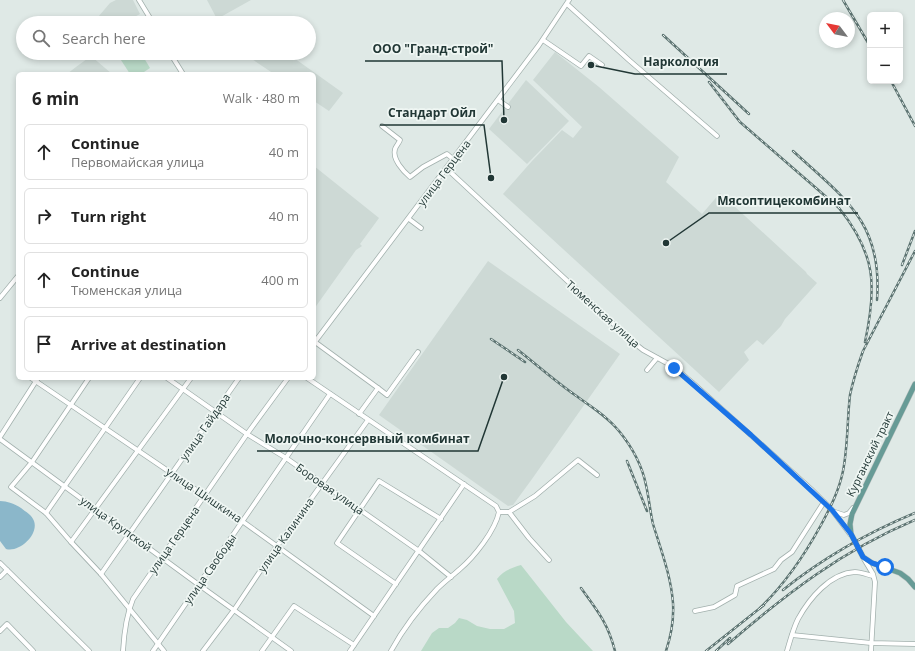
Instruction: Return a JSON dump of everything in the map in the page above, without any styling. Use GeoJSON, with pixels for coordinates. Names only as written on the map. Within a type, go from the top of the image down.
{"type":"FeatureCollection","features":[{"type":"Feature","properties":{"kind":"main road","name":"Курганский тракт"},"geometry":{"type":"LineString","coordinates":[[851,534],[850,520],[857,503],[915,384]]}},
{"type":"Feature","properties":{"kind":"main road"},"geometry":{"type":"LineString","coordinates":[[851,534],[863,557],[872,563],[900,573],[915,587]]}},
{"type":"Feature","properties":{"kind":"street"},"geometry":{"type":"LineString","coordinates":[[139,0],[149,16]]}},
{"type":"Feature","properties":{"kind":"street"},"geometry":{"type":"LineString","coordinates":[[568,2],[630,61],[717,136]]}},
{"type":"Feature","properties":{"kind":"street","name":"улица Герцена"},"geometry":{"type":"LineString","coordinates":[[316,342],[454,160],[543,40],[568,2]]}},
{"type":"Feature","properties":{"kind":"street"},"geometry":{"type":"LineString","coordinates":[[543,40],[581,66],[589,56],[602,66]]}},
{"type":"Feature","properties":{"kind":"street"},"geometry":{"type":"LineString","coordinates":[[174,60],[182,72]]}},
{"type":"Feature","properties":{"kind":"street"},"geometry":{"type":"LineString","coordinates":[[498,100],[508,107]]}},
{"type":"Feature","properties":{"kind":"street"},"geometry":{"type":"LineString","coordinates":[[382,126],[400,140],[395,150],[395,156],[402,170],[410,177],[423,167],[447,154],[454,160]]}},
{"type":"Feature","properties":{"kind":"street","name":"Тюменская улица"},"geometry":{"type":"LineString","coordinates":[[447,169],[624,334],[643,350],[674,368],[694,384],[824,502],[851,534]]}},
{"type":"Feature","properties":{"kind":"street"},"geometry":{"type":"LineString","coordinates":[[409,219],[422,228]]}},
{"type":"Feature","properties":{"kind":"street"},"geometry":{"type":"LineString","coordinates":[[0,298],[16,278]]}},
{"type":"Feature","properties":{"kind":"street"},"geometry":{"type":"LineString","coordinates":[[316,344],[387,395],[418,352]]}},
{"type":"Feature","properties":{"kind":"street"},"geometry":{"type":"LineString","coordinates":[[647,370],[657,358]]}},
{"type":"Feature","properties":{"kind":"street"},"geometry":{"type":"LineString","coordinates":[[0,438],[37,380]]}},
{"type":"Feature","properties":{"kind":"street","name":"улица Шишкина"},"geometry":{"type":"LineString","coordinates":[[37,380],[70,405],[242,521],[374,616]]}},
{"type":"Feature","properties":{"kind":"street"},"geometry":{"type":"LineString","coordinates":[[88,380],[32,462],[11,487],[46,514],[101,574],[157,645],[164,651]]}},
{"type":"Feature","properties":{"kind":"street"},"geometry":{"type":"LineString","coordinates":[[46,514],[139,380]]}},
{"type":"Feature","properties":{"kind":"street","name":"Боровая улица"},"geometry":{"type":"LineString","coordinates":[[170,380],[247,434],[286,458],[419,551],[451,576]]}},
{"type":"Feature","properties":{"kind":"street"},"geometry":{"type":"LineString","coordinates":[[71,542],[189,380]]}},
{"type":"Feature","properties":{"kind":"street","name":"улица Гайдара"},"geometry":{"type":"LineString","coordinates":[[101,574],[238,380]]}},
{"type":"Feature","properties":{"kind":"street","name":"улица Герцена"},"geometry":{"type":"LineString","coordinates":[[123,651],[124,631],[133,599],[247,434],[287,380]]}},
{"type":"Feature","properties":{"kind":"street"},"geometry":{"type":"LineString","coordinates":[[310,380],[496,506],[499,512],[495,525],[473,556],[429,598],[407,626],[391,651]]}},
{"type":"Feature","properties":{"kind":"street"},"geometry":{"type":"LineString","coordinates":[[360,414],[378,388]]}},
{"type":"Feature","properties":{"kind":"street","name":"улица Свободы"},"geometry":{"type":"LineString","coordinates":[[153,651],[330,394]]}},
{"type":"Feature","properties":{"kind":"street","name":"улица Калинина"},"geometry":{"type":"LineString","coordinates":[[203,651],[234,610],[277,546],[368,420]]}},
{"type":"Feature","properties":{"kind":"street","name":"улица Крупской"},"geometry":{"type":"LineString","coordinates":[[0,438],[291,651]]}},
{"type":"Feature","properties":{"kind":"street"},"geometry":{"type":"LineString","coordinates":[[499,512],[509,512],[535,496],[578,460],[597,475]]}},
{"type":"Feature","properties":{"kind":"street"},"geometry":{"type":"LineString","coordinates":[[396,584],[337,543],[359,509],[379,481],[441,520]]}},
{"type":"Feature","properties":{"kind":"street"},"geometry":{"type":"LineString","coordinates":[[350,651],[441,520],[464,484]]}},
{"type":"Feature","properties":{"kind":"street"},"geometry":{"type":"LineString","coordinates":[[695,611],[714,607],[734,595],[737,586],[774,569],[781,560],[792,552],[824,502]]}},
{"type":"Feature","properties":{"kind":"street"},"geometry":{"type":"LineString","coordinates":[[832,510],[840,514],[847,514],[857,503]]}},
{"type":"Feature","properties":{"kind":"street"},"geometry":{"type":"LineString","coordinates":[[509,512],[548,560]]}},
{"type":"Feature","properties":{"kind":"street"},"geometry":{"type":"LineString","coordinates":[[863,557],[875,582],[871,651]]}},
{"type":"Feature","properties":{"kind":"street"},"geometry":{"type":"LineString","coordinates":[[0,563],[89,651]]}},
{"type":"Feature","properties":{"kind":"street"},"geometry":{"type":"LineString","coordinates":[[0,577],[7,570]]}},
{"type":"Feature","properties":{"kind":"street"},"geometry":{"type":"LineString","coordinates":[[787,651],[797,621],[806,606],[821,588],[838,577],[855,572],[873,576]]}},
{"type":"Feature","properties":{"kind":"street"},"geometry":{"type":"LineString","coordinates":[[262,651],[271,636],[294,606],[354,646]]}},
{"type":"Feature","properties":{"kind":"street"},"geometry":{"type":"LineString","coordinates":[[0,631],[7,624],[33,651]]}},
{"type":"Feature","properties":{"kind":"street"},"geometry":{"type":"LineString","coordinates":[[792,635],[871,643],[915,644]]}},
{"type":"Feature","properties":{"kind":"shaded area"},"geometry":{"type":"Polygon","coordinates":[[[116,0],[133,0],[140,14],[136,16],[99,16],[110,3],[116,0]]]}},
{"type":"Feature","properties":{"kind":"shaded area"},"geometry":{"type":"Polygon","coordinates":[[[207,0],[251,0],[222,16],[215,16],[207,0]]]}},
{"type":"Feature","properties":{"kind":"shaded area"},"geometry":{"type":"Polygon","coordinates":[[[555,52],[599,87],[679,157],[666,182],[702,214],[720,193],[817,283],[763,345],[757,340],[744,352],[749,360],[719,392],[503,194],[562,130],[573,138],[582,127],[533,80],[555,52]]]}},
{"type":"Feature","properties":{"kind":"shaded area"},"geometry":{"type":"Polygon","coordinates":[[[86,60],[96,60],[110,72],[70,72],[86,60]]]}},
{"type":"Feature","properties":{"kind":"shaded area"},"geometry":{"type":"Polygon","coordinates":[[[253,60],[297,60],[314,72],[271,72],[253,60]]]}},
{"type":"Feature","properties":{"kind":"shaded area"},"geometry":{"type":"Polygon","coordinates":[[[316,74],[343,93],[329,111],[316,102],[316,74]]]}},
{"type":"Feature","properties":{"kind":"shaded area"},"geometry":{"type":"Polygon","coordinates":[[[526,80],[569,121],[527,164],[489,129],[526,80]]]}},
{"type":"Feature","properties":{"kind":"shaded area"},"geometry":{"type":"Polygon","coordinates":[[[316,168],[379,218],[360,244],[362,246],[356,250],[316,306],[316,168]]]}},
{"type":"Feature","properties":{"kind":"shaded area"},"geometry":{"type":"Polygon","coordinates":[[[488,261],[620,354],[513,505],[508,506],[379,415],[488,261]]]}},
{"type":"Feature","properties":{"kind":"green space"},"geometry":{"type":"Polygon","coordinates":[[[121,60],[145,60],[150,68],[144,72],[129,72],[121,60]]]}},
{"type":"Feature","properties":{"kind":"green space"},"geometry":{"type":"Polygon","coordinates":[[[521,565],[566,622],[593,651],[421,651],[432,633],[439,628],[448,628],[459,618],[467,620],[477,626],[490,629],[504,629],[515,623],[514,611],[497,579],[508,570],[521,565]]]}},
{"type":"Feature","properties":{"kind":"water"},"geometry":{"type":"Polygon","coordinates":[[[0,501],[14,504],[30,515],[34,521],[34,532],[31,537],[22,546],[11,550],[6,549],[0,541],[0,501]]]}},
{"type":"Feature","properties":{"kind":"railway"},"geometry":{"type":"LineString","coordinates":[[843,0],[867,41]]}},
{"type":"Feature","properties":{"kind":"railway"},"geometry":{"type":"LineString","coordinates":[[663,35],[749,114]]}},
{"type":"Feature","properties":{"kind":"railway"},"geometry":{"type":"LineString","coordinates":[[709,82],[740,122],[839,208],[851,225],[867,256],[872,287],[869,322],[865,342]]}},
{"type":"Feature","properties":{"kind":"railway"},"geometry":{"type":"LineString","coordinates":[[893,84],[915,126]]}},
{"type":"Feature","properties":{"kind":"railway"},"geometry":{"type":"LineString","coordinates":[[793,151],[844,198],[867,231],[874,250],[877,273],[877,300]]}},
{"type":"Feature","properties":{"kind":"railway"},"geometry":{"type":"LineString","coordinates":[[902,265],[915,231]]}},
{"type":"Feature","properties":{"kind":"railway"},"geometry":{"type":"LineString","coordinates":[[760,608],[778,589],[801,559],[834,499],[843,471],[846,452],[850,395],[859,362],[863,351],[915,251]]}},
{"type":"Feature","properties":{"kind":"railway"},"geometry":{"type":"LineString","coordinates":[[491,339],[525,362]]}},
{"type":"Feature","properties":{"kind":"railway"},"geometry":{"type":"LineString","coordinates":[[518,350],[609,421],[624,437],[636,456],[642,470],[653,524],[665,563],[672,593],[673,621],[666,651]]}},
{"type":"Feature","properties":{"kind":"railway"},"geometry":{"type":"LineString","coordinates":[[627,461],[647,511]]}},
{"type":"Feature","properties":{"kind":"railway"},"geometry":{"type":"LineString","coordinates":[[783,590],[814,567],[846,547],[915,513]]}},
{"type":"Feature","properties":{"kind":"railway"},"geometry":{"type":"LineString","coordinates":[[728,644],[772,607],[816,574],[863,545],[915,520]]}},
{"type":"Feature","properties":{"kind":"railway"},"geometry":{"type":"LineString","coordinates":[[581,588],[597,610],[609,632],[615,651]]}},
{"type":"Feature","properties":{"kind":"railway"},"geometry":{"type":"LineString","coordinates":[[706,651],[764,605]]}},
{"type":"Feature","properties":{"kind":"railway"},"geometry":{"type":"LineString","coordinates":[[716,651],[730,638]]}},
{"type":"Feature","properties":{"kind":"place","name":"Наркология"},"geometry":{"type":"Point","coordinates":[591,65]}},
{"type":"Feature","properties":{"kind":"place","name":"ООО \"Гранд-строй\""},"geometry":{"type":"Point","coordinates":[504,120]}},
{"type":"Feature","properties":{"kind":"place","name":"Стандарт Ойл"},"geometry":{"type":"Point","coordinates":[491,178]}},
{"type":"Feature","properties":{"kind":"place","name":"Мясоптицекомбинат"},"geometry":{"type":"Point","coordinates":[666,243]}},
{"type":"Feature","properties":{"kind":"place","name":"Молочно-консервный комбинат"},"geometry":{"type":"Point","coordinates":[504,377]}},
{"type":"Feature","properties":{"kind":"route"},"geometry":{"type":"LineString","coordinates":[[674,368],[751,435],[832,510],[851,534],[863,557],[872,563],[885,567]]}}]}
